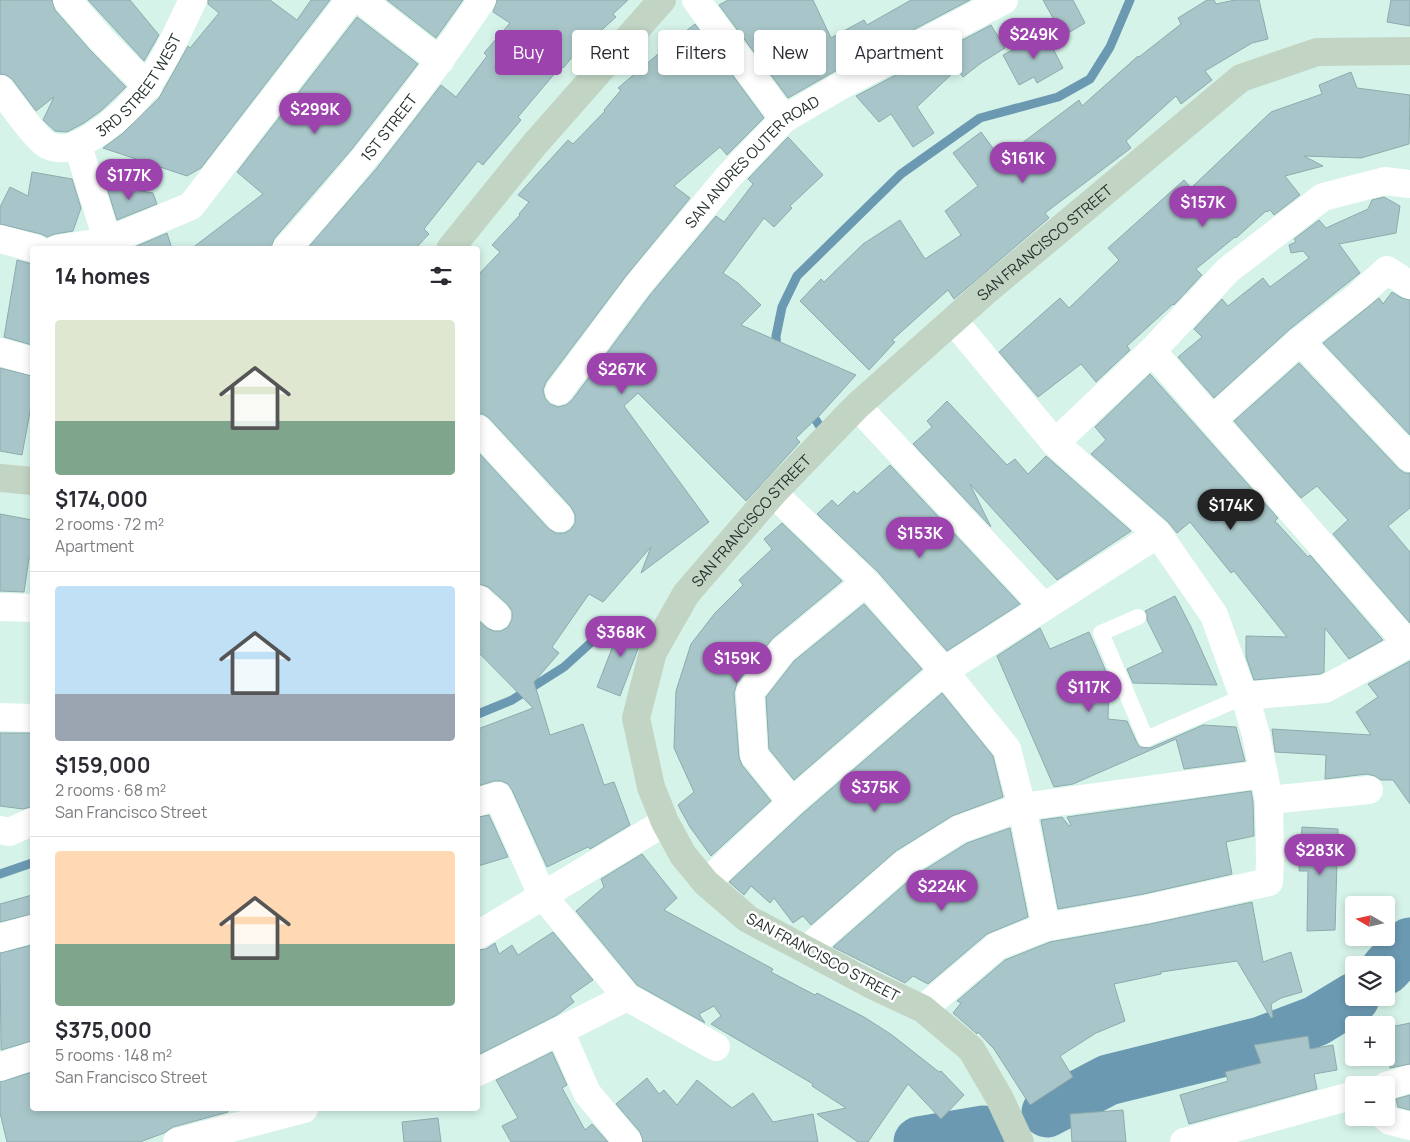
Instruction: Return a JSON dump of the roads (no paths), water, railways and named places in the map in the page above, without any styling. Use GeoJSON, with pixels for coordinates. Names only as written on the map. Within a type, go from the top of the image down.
{"type":"FeatureCollection","features":[{"type":"Feature","properties":{"kind":"street"},"geometry":{"type":"LineString","coordinates":[[67,0],[101,40],[148,87]]}},
{"type":"Feature","properties":{"kind":"street","name":"3RD STREET WEST"},"geometry":{"type":"LineString","coordinates":[[0,89],[46,144],[60,148],[78,146],[105,129],[148,87],[194,0]]}},
{"type":"Feature","properties":{"kind":"street"},"geometry":{"type":"LineString","coordinates":[[96,246],[109,245],[191,206],[350,0]]}},
{"type":"Feature","properties":{"kind":"street"},"geometry":{"type":"LineString","coordinates":[[361,0],[440,62]]}},
{"type":"Feature","properties":{"kind":"street","name":"1ST STREET"},"geometry":{"type":"LineString","coordinates":[[289,246],[325,206],[440,62],[482,0]]}},
{"type":"Feature","properties":{"kind":"street"},"geometry":{"type":"LineString","coordinates":[[452,246],[534,145],[662,0]]}},
{"type":"Feature","properties":{"kind":"street"},"geometry":{"type":"LineString","coordinates":[[696,0],[784,119]]}},
{"type":"Feature","properties":{"kind":"street","name":"SAN ANDRES OUTER ROAD"},"geometry":{"type":"LineString","coordinates":[[559,391],[656,263],[729,176],[784,119],[844,84],[1004,0]]}},
{"type":"Feature","properties":{"kind":"street","name":"SAN FRANCISCO STREET"},"geometry":{"type":"LineString","coordinates":[[1020,1142],[999,1097],[971,1050],[923,1009],[870,984],[748,919],[706,883],[683,855],[665,822],[651,787],[636,718],[653,652],[686,594],[773,493],[857,406],[953,320],[1241,78],[1317,52],[1410,51]]}},
{"type":"Feature","properties":{"kind":"street"},"geometry":{"type":"LineString","coordinates":[[78,146],[109,245]]}},
{"type":"Feature","properties":{"kind":"street"},"geometry":{"type":"LineString","coordinates":[[1055,443],[1152,351],[1228,270],[1323,197],[1385,181],[1410,184]]}},
{"type":"Feature","properties":{"kind":"street"},"geometry":{"type":"LineString","coordinates":[[0,239],[30,247]]}},
{"type":"Feature","properties":{"kind":"street"},"geometry":{"type":"LineString","coordinates":[[1212,420],[1300,342],[1388,270],[1410,285]]}},
{"type":"Feature","properties":{"kind":"street"},"geometry":{"type":"LineString","coordinates":[[923,1009],[996,946],[1046,927],[1147,909],[1269,882],[1270,860],[1269,800],[1256,735],[1245,696],[1214,615],[1158,534],[1055,443],[953,320]]}},
{"type":"Feature","properties":{"kind":"street"},"geometry":{"type":"LineString","coordinates":[[1300,342],[1410,458]]}},
{"type":"Feature","properties":{"kind":"street"},"geometry":{"type":"LineString","coordinates":[[1152,351],[1409,644],[1325,689],[1245,696]]}},
{"type":"Feature","properties":{"kind":"street"},"geometry":{"type":"LineString","coordinates":[[0,352],[30,360]]}},
{"type":"Feature","properties":{"kind":"street"},"geometry":{"type":"LineString","coordinates":[[857,406],[1044,607]]}},
{"type":"Feature","properties":{"kind":"street"},"geometry":{"type":"LineString","coordinates":[[480,431],[560,518]]}},
{"type":"Feature","properties":{"kind":"street"},"geometry":{"type":"LineString","coordinates":[[0,478],[30,481]]}},
{"type":"Feature","properties":{"kind":"street"},"geometry":{"type":"LineString","coordinates":[[773,493],[866,582],[944,671],[1007,749],[1022,807],[1046,927]]}},
{"type":"Feature","properties":{"kind":"street"},"geometry":{"type":"LineString","coordinates":[[706,883],[792,802],[944,671],[1158,534]]}},
{"type":"Feature","properties":{"kind":"street"},"geometry":{"type":"LineString","coordinates":[[792,802],[754,755],[750,692],[783,650],[866,582]]}},
{"type":"Feature","properties":{"kind":"street"},"geometry":{"type":"LineString","coordinates":[[0,607],[30,608]]}},
{"type":"Feature","properties":{"kind":"street"},"geometry":{"type":"LineString","coordinates":[[0,717],[30,718]]}},
{"type":"Feature","properties":{"kind":"street"},"geometry":{"type":"LineString","coordinates":[[806,950],[904,864],[960,829],[1022,807],[1264,774]]}},
{"type":"Feature","properties":{"kind":"street"},"geometry":{"type":"LineString","coordinates":[[1269,800],[1369,790]]}},
{"type":"Feature","properties":{"kind":"street"},"geometry":{"type":"LineString","coordinates":[[480,801],[498,796],[542,895],[627,997],[716,1047]]}},
{"type":"Feature","properties":{"kind":"street"},"geometry":{"type":"LineString","coordinates":[[480,934],[665,822]]}},
{"type":"Feature","properties":{"kind":"street"},"geometry":{"type":"LineString","coordinates":[[0,830],[9,832],[30,823]]}},
{"type":"Feature","properties":{"kind":"street"},"geometry":{"type":"LineString","coordinates":[[0,938],[30,930]]}},
{"type":"Feature","properties":{"kind":"street"},"geometry":{"type":"LineString","coordinates":[[480,1071],[627,997]]}},
{"type":"Feature","properties":{"kind":"street"},"geometry":{"type":"LineString","coordinates":[[560,1031],[587,1093],[628,1142]]}},
{"type":"Feature","properties":{"kind":"street"},"geometry":{"type":"LineString","coordinates":[[0,1066],[30,1057]]}},
{"type":"Feature","properties":{"kind":"street"},"geometry":{"type":"LineString","coordinates":[[1395,1083],[1410,1079]]}},
{"type":"Feature","properties":{"kind":"street"},"geometry":{"type":"LineString","coordinates":[[1184,1142],[1345,1097]]}},
{"type":"Feature","properties":{"kind":"street"},"geometry":{"type":"LineString","coordinates":[[177,1142],[296,1111]]}},
{"type":"Feature","properties":{"kind":"street"},"geometry":{"type":"LineString","coordinates":[[1395,1122],[1410,1126]]}},
{"type":"Feature","properties":{"kind":"lane"},"geometry":{"type":"LineString","coordinates":[[1138,617],[1101,633],[1146,738],[1245,696]]}},
{"type":"Feature","properties":{"kind":"waterway"},"geometry":{"type":"LineString","coordinates":[[777,352],[776,336],[782,307],[797,276],[901,174],[980,118],[1058,97],[1090,79],[1110,47],[1130,0]]}},
{"type":"Feature","properties":{"kind":"waterway"},"geometry":{"type":"LineString","coordinates":[[810,411],[819,425]]}},
{"type":"Feature","properties":{"kind":"waterway"},"geometry":{"type":"LineString","coordinates":[[480,713],[512,700],[564,667],[606,629]]}},
{"type":"Feature","properties":{"kind":"waterway"},"geometry":{"type":"LineString","coordinates":[[0,874],[30,864]]}},
{"type":"Feature","properties":{"kind":"waterway"},"geometry":{"type":"LineString","coordinates":[[1395,959],[1410,943]]}},
{"type":"Feature","properties":{"kind":"waterway"},"geometry":{"type":"LineString","coordinates":[[1047,1112],[1108,1080],[1261,1042],[1316,1021],[1345,1003]]}},
{"type":"Feature","properties":{"kind":"waterway"},"geometry":{"type":"LineString","coordinates":[[919,1142],[984,1131]]}}]}
